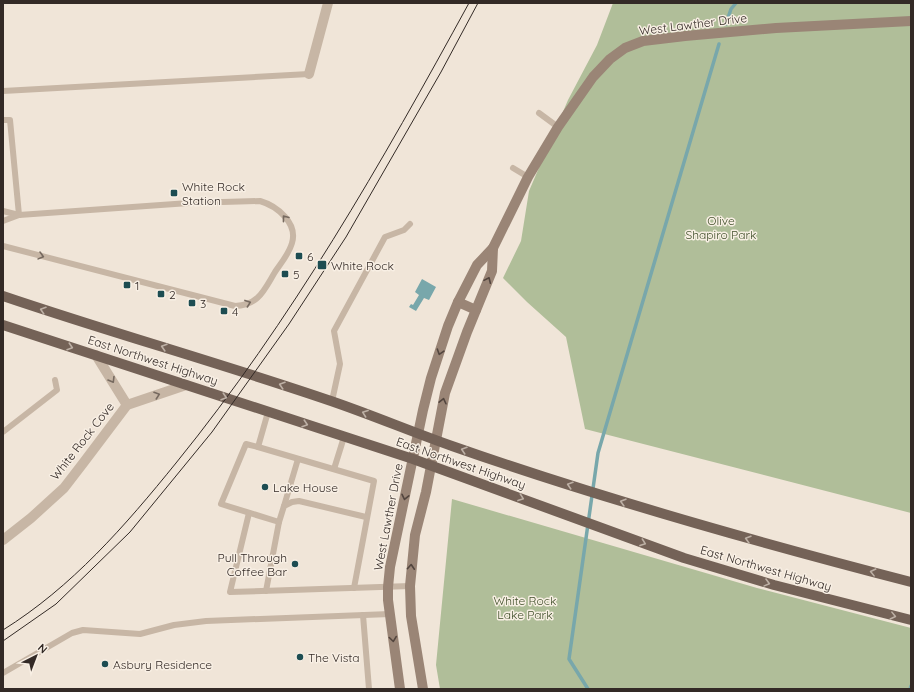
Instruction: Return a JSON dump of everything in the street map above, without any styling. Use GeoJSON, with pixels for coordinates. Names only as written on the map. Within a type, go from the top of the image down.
{"type":"FeatureCollection","features":[{"type":"Feature","properties":{"kind":"main road","name":"East Northwest Highway"},"geometry":{"type":"LineString","coordinates":[[5,297],[94,326],[201,358],[332,401],[436,440],[607,497],[748,539],[911,582]]}},
{"type":"Feature","properties":{"kind":"main road"},"geometry":{"type":"LineString","coordinates":[[3,317],[33,335]]}},
{"type":"Feature","properties":{"kind":"main road","name":"East Northwest Highway"},"geometry":{"type":"LineString","coordinates":[[3,325],[413,459],[684,558],[774,585],[911,620]]}},
{"type":"Feature","properties":{"kind":"street"},"geometry":{"type":"LineString","coordinates":[[309,74],[328,3]]}},
{"type":"Feature","properties":{"kind":"street","name":"West Lawther Drive"},"geometry":{"type":"LineString","coordinates":[[400,689],[388,587],[390,567],[418,432],[431,378],[448,326],[458,302],[477,265],[493,248],[528,177],[558,127],[593,77],[610,58],[625,48],[643,41],[776,28],[911,21]]}},
{"type":"Feature","properties":{"kind":"street","name":"West Lawther Drive"},"geometry":{"type":"LineString","coordinates":[[423,689],[411,616],[410,586],[415,535],[431,466],[445,393],[492,271],[493,248]]}},
{"type":"Feature","properties":{"kind":"street"},"geometry":{"type":"LineString","coordinates":[[458,302],[476,310]]}},
{"type":"Feature","properties":{"kind":"street","name":"White Rock Cove"},"geometry":{"type":"LineString","coordinates":[[96,355],[127,405]]}},
{"type":"Feature","properties":{"kind":"street","name":"White Rock Cove"},"geometry":{"type":"LineString","coordinates":[[3,540],[31,518],[64,488],[127,405],[186,385]]}},
{"type":"Feature","properties":{"kind":"lane"},"geometry":{"type":"LineString","coordinates":[[3,91],[309,74]]}},
{"type":"Feature","properties":{"kind":"lane"},"geometry":{"type":"LineString","coordinates":[[539,113],[558,127]]}},
{"type":"Feature","properties":{"kind":"lane"},"geometry":{"type":"LineString","coordinates":[[3,120],[10,120],[19,215]]}},
{"type":"Feature","properties":{"kind":"lane"},"geometry":{"type":"LineString","coordinates":[[513,168],[528,177]]}},
{"type":"Feature","properties":{"kind":"lane"},"geometry":{"type":"LineString","coordinates":[[3,221],[19,215],[189,203],[260,201],[280,211],[289,223],[293,236],[290,248],[260,297],[243,306],[228,305],[3,246]]}},
{"type":"Feature","properties":{"kind":"lane"},"geometry":{"type":"LineString","coordinates":[[3,211],[19,215]]}},
{"type":"Feature","properties":{"kind":"lane"},"geometry":{"type":"LineString","coordinates":[[332,401],[340,364],[334,331],[385,237],[404,230],[410,224]]}},
{"type":"Feature","properties":{"kind":"lane"},"geometry":{"type":"LineString","coordinates":[[3,432],[57,390],[55,380]]}},
{"type":"Feature","properties":{"kind":"lane"},"geometry":{"type":"LineString","coordinates":[[258,447],[268,412]]}},
{"type":"Feature","properties":{"kind":"lane"},"geometry":{"type":"LineString","coordinates":[[334,469],[344,437]]}},
{"type":"Feature","properties":{"kind":"lane"},"geometry":{"type":"LineString","coordinates":[[279,522],[221,504],[246,444],[374,481],[366,517],[354,588]]}},
{"type":"Feature","properties":{"kind":"lane"},"geometry":{"type":"LineString","coordinates":[[266,590],[279,522],[298,459]]}},
{"type":"Feature","properties":{"kind":"lane"},"geometry":{"type":"LineString","coordinates":[[284,506],[292,502],[299,501],[366,517]]}},
{"type":"Feature","properties":{"kind":"lane"},"geometry":{"type":"LineString","coordinates":[[249,513],[230,592],[410,586]]}},
{"type":"Feature","properties":{"kind":"lane"},"geometry":{"type":"LineString","coordinates":[[3,672],[72,633],[83,630],[140,634],[174,625],[206,621],[390,614]]}},
{"type":"Feature","properties":{"kind":"lane"},"geometry":{"type":"LineString","coordinates":[[363,615],[368,689]]}},
{"type":"Feature","properties":{"kind":"green space","name":"Olive Shapiro Park"},"geometry":{"type":"Polygon","coordinates":[[[613,3],[911,3],[911,513],[585,429],[566,337],[503,278],[521,241],[529,191],[568,100],[597,45],[613,3]]]}},
{"type":"Feature","properties":{"kind":"green space","name":"White Rock Lake Park"},"geometry":{"type":"Polygon","coordinates":[[[452,499],[757,588],[911,628],[911,689],[440,689],[436,665],[452,499]]]}},
{"type":"Feature","properties":{"kind":"water"},"geometry":{"type":"Polygon","coordinates":[[[422,279],[436,287],[429,300],[424,298],[416,311],[409,307],[411,304],[413,305],[419,295],[415,292],[422,279]]]}},
{"type":"Feature","properties":{"kind":"waterway"},"geometry":{"type":"LineString","coordinates":[[726,24],[731,9],[736,3]]}},
{"type":"Feature","properties":{"kind":"waterway"},"geometry":{"type":"LineString","coordinates":[[588,689],[569,659],[598,453],[719,44]]}},
{"type":"Feature","properties":{"kind":"tram line"},"geometry":{"type":"LineString","coordinates":[[3,630],[52,595],[96,554],[137,510],[218,409],[258,353],[333,240],[402,123],[469,3]]}},
{"type":"Feature","properties":{"kind":"tram line"},"geometry":{"type":"LineString","coordinates":[[3,641],[56,604],[130,532],[212,432],[289,324],[346,237],[441,72],[478,3]]}},
{"type":"Feature","properties":{"kind":"place","name":"White Rock Station"},"geometry":{"type":"Point","coordinates":[174,193]}},
{"type":"Feature","properties":{"kind":"place","name":"6"},"geometry":{"type":"Point","coordinates":[299,256]}},
{"type":"Feature","properties":{"kind":"place","name":"White Rock"},"geometry":{"type":"Point","coordinates":[322,265]}},
{"type":"Feature","properties":{"kind":"place","name":"5"},"geometry":{"type":"Point","coordinates":[285,274]}},
{"type":"Feature","properties":{"kind":"place","name":"1"},"geometry":{"type":"Point","coordinates":[127,285]}},
{"type":"Feature","properties":{"kind":"place","name":"2"},"geometry":{"type":"Point","coordinates":[161,294]}},
{"type":"Feature","properties":{"kind":"place","name":"3"},"geometry":{"type":"Point","coordinates":[192,303]}},
{"type":"Feature","properties":{"kind":"place","name":"4"},"geometry":{"type":"Point","coordinates":[224,311]}},
{"type":"Feature","properties":{"kind":"place","name":"Lake House"},"geometry":{"type":"Point","coordinates":[265,487]}},
{"type":"Feature","properties":{"kind":"place","name":"Pull Through Coffee Bar"},"geometry":{"type":"Point","coordinates":[295,564]}},
{"type":"Feature","properties":{"kind":"place","name":"The Vista"},"geometry":{"type":"Point","coordinates":[300,657]}},
{"type":"Feature","properties":{"kind":"place","name":"Asbury Residence"},"geometry":{"type":"Point","coordinates":[105,664]}}]}
